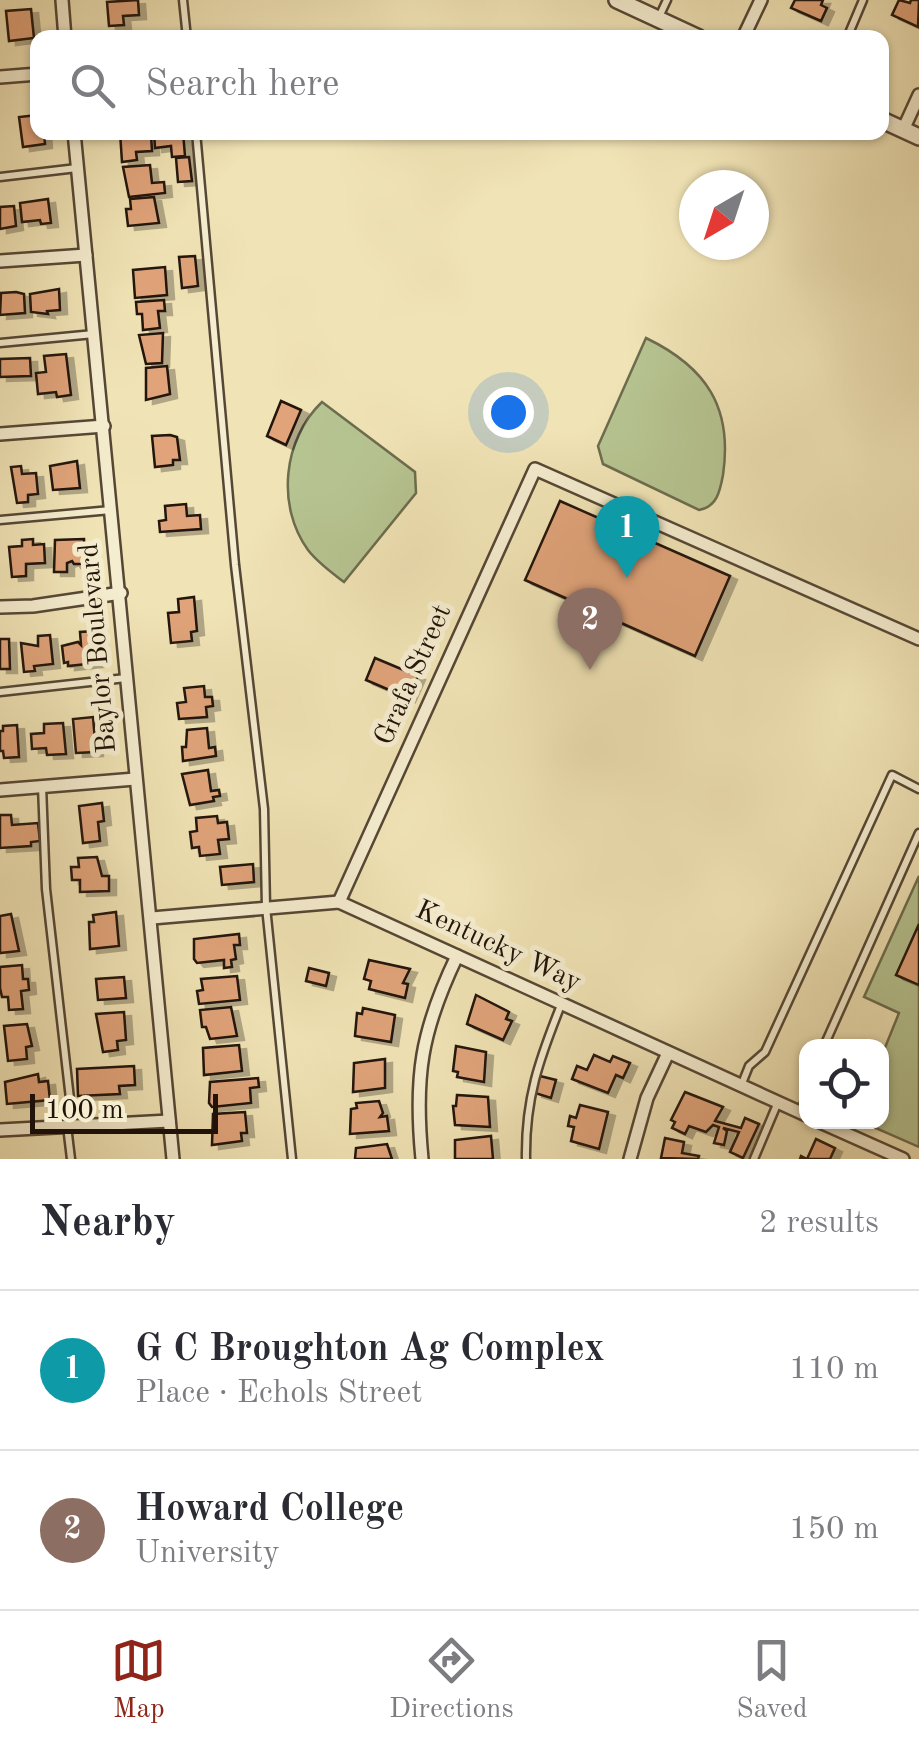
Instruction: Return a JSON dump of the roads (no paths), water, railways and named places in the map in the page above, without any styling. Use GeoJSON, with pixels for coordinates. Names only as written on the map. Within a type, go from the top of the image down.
{"type":"FeatureCollection","features":[{"type":"Feature","properties":{"kind":"street"},"geometry":{"type":"LineString","coordinates":[[62,0],[64,30]]}},
{"type":"Feature","properties":{"kind":"street"},"geometry":{"type":"LineString","coordinates":[[617,0],[682,30]]}},
{"type":"Feature","properties":{"kind":"street"},"geometry":{"type":"LineString","coordinates":[[747,30],[761,0]]}},
{"type":"Feature","properties":{"kind":"street"},"geometry":{"type":"LineString","coordinates":[[0,77],[30,75]]}},
{"type":"Feature","properties":{"kind":"street"},"geometry":{"type":"LineString","coordinates":[[911,133],[919,94]]}},
{"type":"Feature","properties":{"kind":"street","name":"Baylor Boulevard"},"geometry":{"type":"LineString","coordinates":[[75,140],[173,1159]]}},
{"type":"Feature","properties":{"kind":"street"},"geometry":{"type":"LineString","coordinates":[[0,260],[86,255]]}},
{"type":"Feature","properties":{"kind":"street"},"geometry":{"type":"LineString","coordinates":[[0,434],[104,426]]}},
{"type":"Feature","properties":{"kind":"street","name":"Grafa Street"},"geometry":{"type":"LineString","coordinates":[[338,902],[535,469],[919,639]]}},
{"type":"Feature","properties":{"kind":"street"},"geometry":{"type":"LineString","coordinates":[[0,607],[121,593]]}},
{"type":"Feature","properties":{"kind":"street"},"geometry":{"type":"LineString","coordinates":[[0,790],[135,779]]}},
{"type":"Feature","properties":{"kind":"street","name":"Kentucky Way"},"geometry":{"type":"LineString","coordinates":[[152,918],[338,902],[799,1112]]}},
{"type":"Feature","properties":{"kind":"street"},"geometry":{"type":"LineString","coordinates":[[422,1159],[416,1109],[421,1058],[436,1005],[457,956]]}},
{"type":"Feature","properties":{"kind":"street"},"geometry":{"type":"LineString","coordinates":[[630,1159],[647,1098],[668,1052]]}},
{"type":"Feature","properties":{"kind":"street"},"geometry":{"type":"LineString","coordinates":[[0,1130],[168,1120]]}},
{"type":"Feature","properties":{"kind":"street"},"geometry":{"type":"LineString","coordinates":[[832,1129],[877,1154],[903,1159]]}},
{"type":"Feature","properties":{"kind":"lane"},"geometry":{"type":"LineString","coordinates":[[183,0],[186,30]]}},
{"type":"Feature","properties":{"kind":"lane"},"geometry":{"type":"LineString","coordinates":[[658,19],[667,0]]}},
{"type":"Feature","properties":{"kind":"lane"},"geometry":{"type":"LineString","coordinates":[[850,30],[864,0]]}},
{"type":"Feature","properties":{"kind":"lane"},"geometry":{"type":"LineString","coordinates":[[197,140],[236,566],[264,809],[266,907],[292,1159]]}},
{"type":"Feature","properties":{"kind":"lane"},"geometry":{"type":"LineString","coordinates":[[0,177],[78,168]]}},
{"type":"Feature","properties":{"kind":"lane"},"geometry":{"type":"LineString","coordinates":[[0,344],[95,334]]}},
{"type":"Feature","properties":{"kind":"lane"},"geometry":{"type":"LineString","coordinates":[[0,520],[112,510]]}},
{"type":"Feature","properties":{"kind":"lane"},"geometry":{"type":"LineString","coordinates":[[0,692],[127,678]]}},
{"type":"Feature","properties":{"kind":"lane"},"geometry":{"type":"LineString","coordinates":[[741,1086],[749,1066],[765,1052],[892,775],[919,788]]}},
{"type":"Feature","properties":{"kind":"lane"},"geometry":{"type":"LineString","coordinates":[[42,786],[46,889],[70,1159]]}},
{"type":"Feature","properties":{"kind":"lane"},"geometry":{"type":"LineString","coordinates":[[827,1039],[919,834]]}},
{"type":"Feature","properties":{"kind":"lane"},"geometry":{"type":"LineString","coordinates":[[526,1159],[532,1080],[562,1004]]}},
{"type":"Feature","properties":{"kind":"lane"},"geometry":{"type":"LineString","coordinates":[[754,1159],[778,1102]]}},
{"type":"Feature","properties":{"kind":"place","name":"G C Broughton Ag Complex"},"geometry":{"type":"Point","coordinates":[627,578]}},
{"type":"Feature","properties":{"kind":"place","name":"Howard College"},"geometry":{"type":"Point","coordinates":[590,670]}}]}
